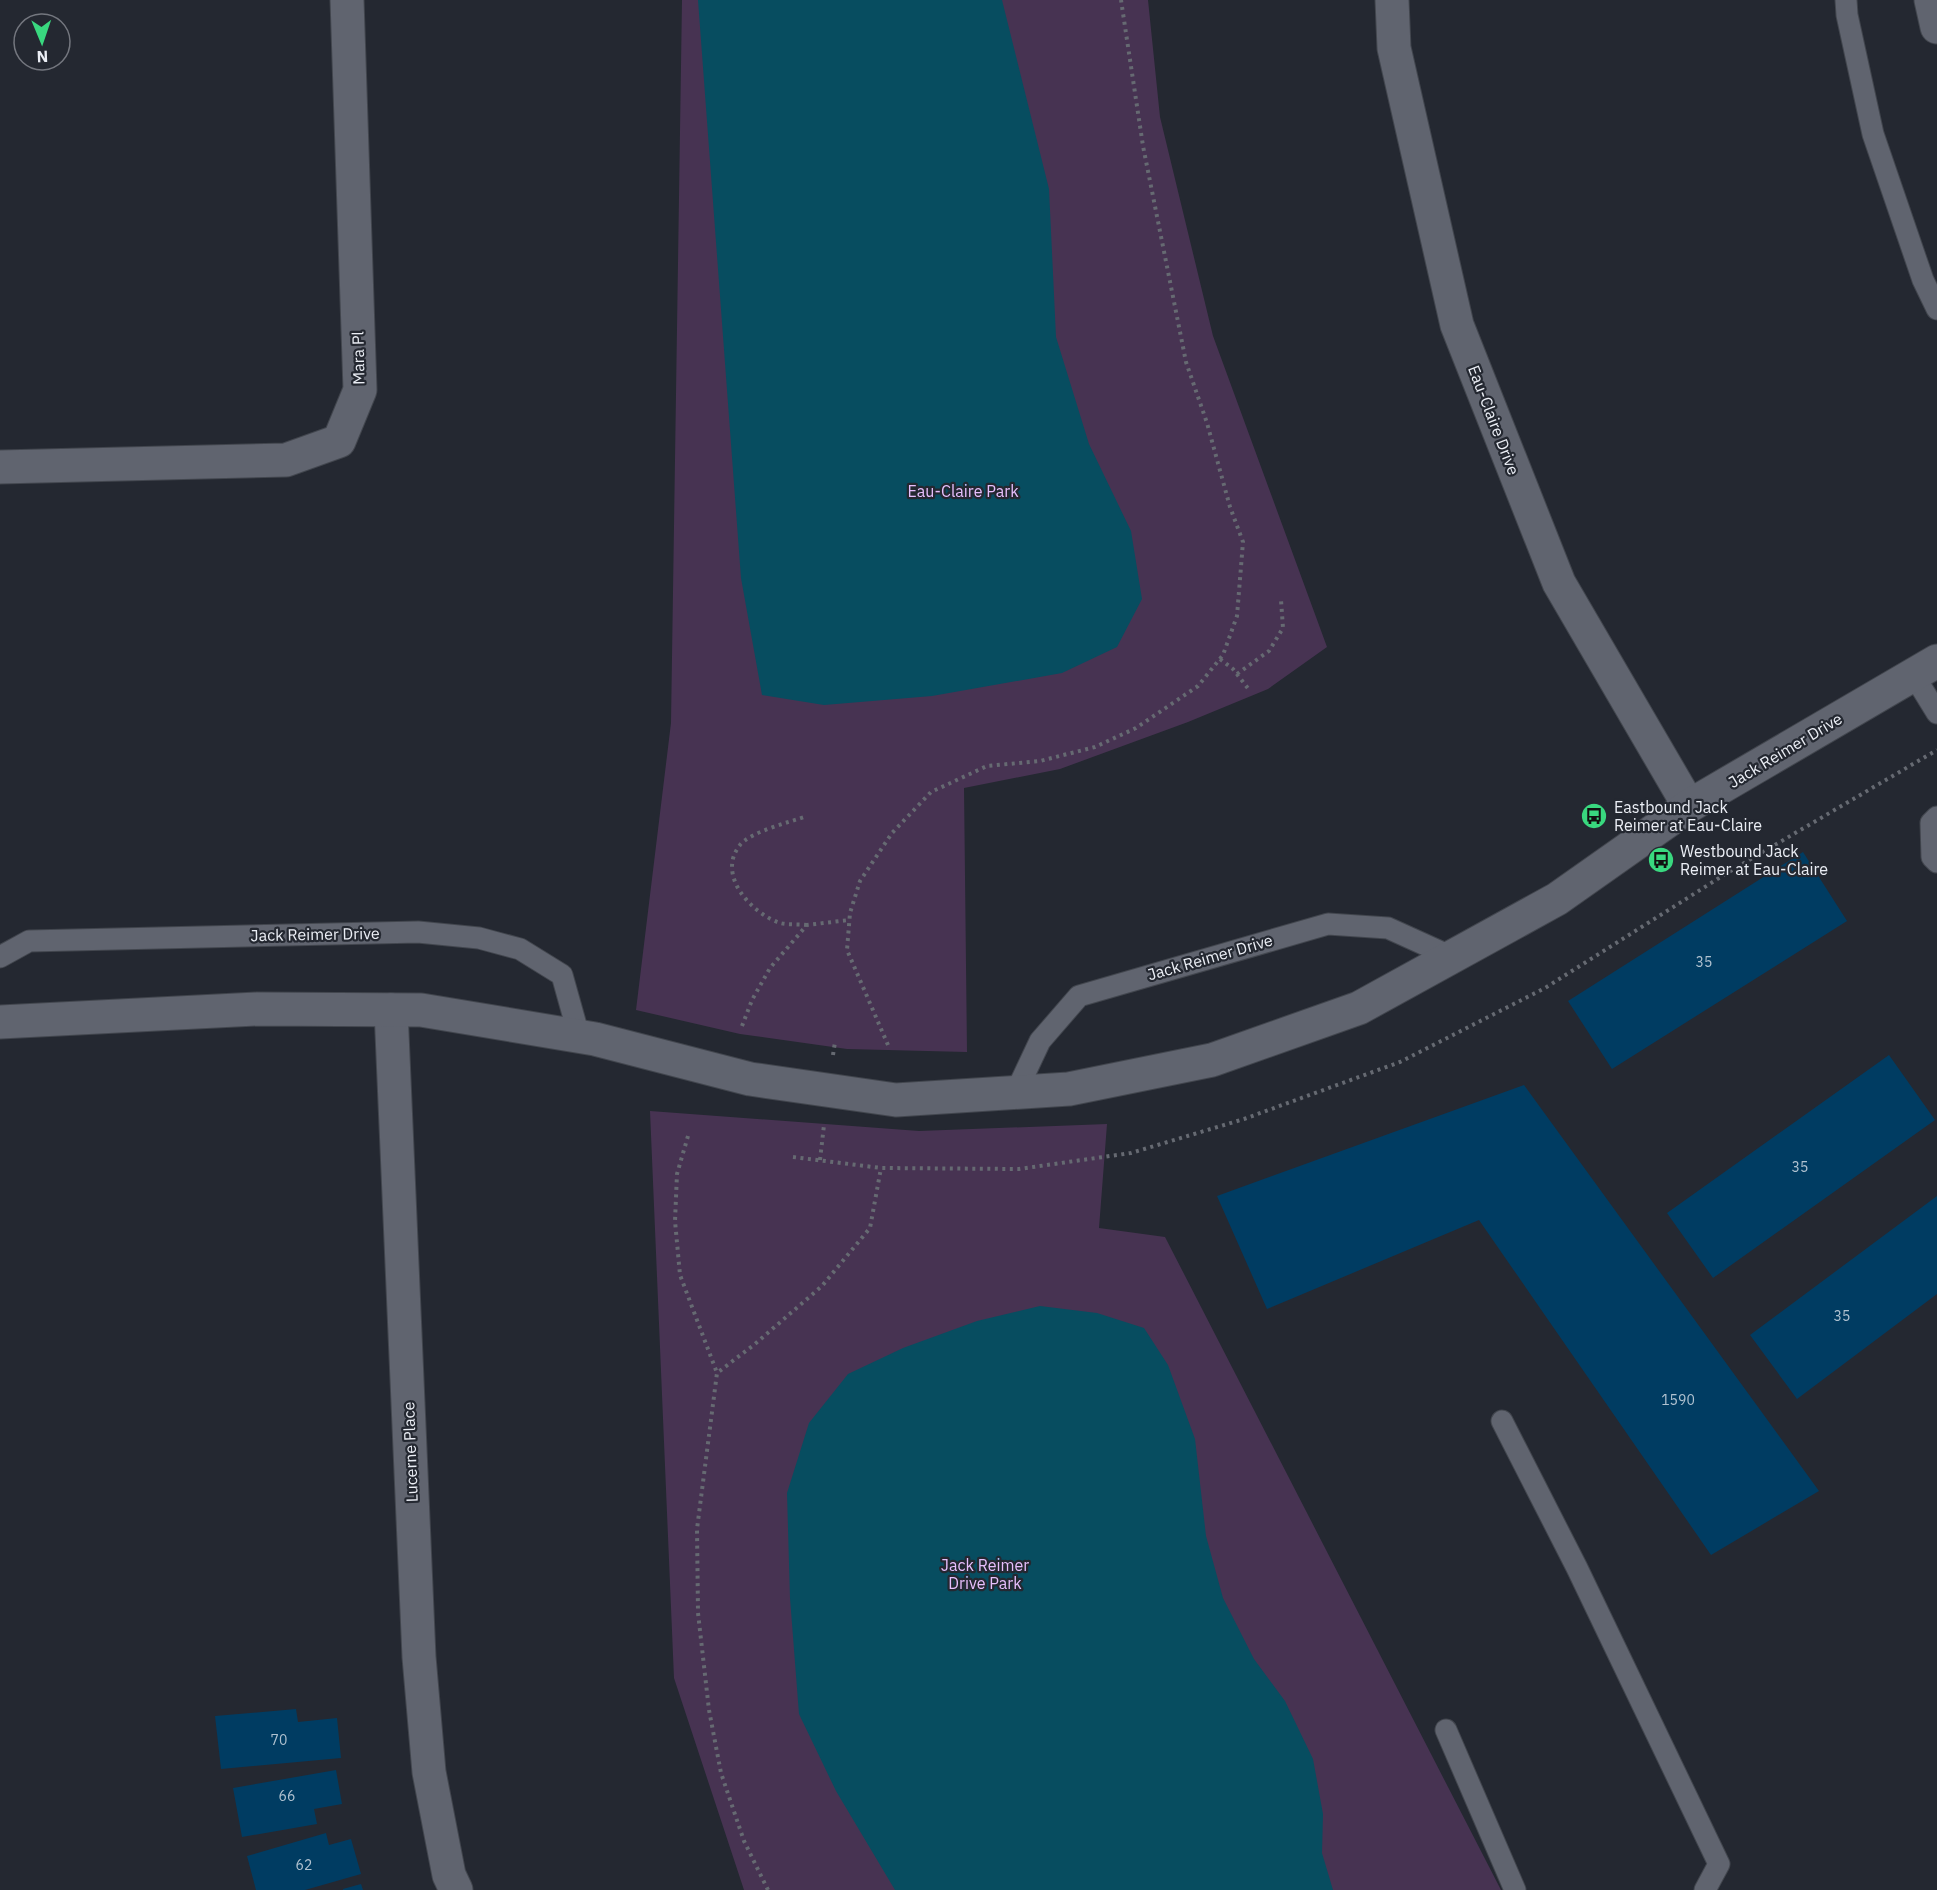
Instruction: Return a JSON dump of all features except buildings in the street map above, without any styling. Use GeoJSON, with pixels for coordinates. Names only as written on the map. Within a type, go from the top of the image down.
{"type":"FeatureCollection","features":[{"type":"Feature","properties":{"kind":"street","name":"Mara Pl"},"geometry":{"type":"LineString","coordinates":[[0,467],[286,460],[339,441],[360,390],[347,0]]}},
{"type":"Feature","properties":{"kind":"street","name":"Eau-Claire Drive"},"geometry":{"type":"LineString","coordinates":[[1392,0],[1394,48],[1457,325],[1559,583],[1689,806]]}},
{"type":"Feature","properties":{"kind":"street"},"geometry":{"type":"LineString","coordinates":[[1931,0],[1937,27]]}},
{"type":"Feature","properties":{"kind":"street","name":"Jack Reimer Drive"},"geometry":{"type":"LineString","coordinates":[[0,1022],[257,1010],[421,1010],[579,1036],[750,1079],[896,1100],[1069,1089],[1212,1060],[1359,1008],[1557,899],[1689,806],[1925,668]]}},
{"type":"Feature","properties":{"kind":"street","name":"Lucerne Place"},"geometry":{"type":"LineString","coordinates":[[391,1010],[419,1657],[429,1772],[449,1875],[456,1890]]}},
{"type":"Feature","properties":{"kind":"lane"},"geometry":{"type":"LineString","coordinates":[[1846,0],[1847,15],[1874,134],[1923,280],[1937,309]]}},
{"type":"Feature","properties":{"kind":"lane"},"geometry":{"type":"LineString","coordinates":[[1925,668],[1937,713]]}},
{"type":"Feature","properties":{"kind":"lane"},"geometry":{"type":"LineString","coordinates":[[1937,817],[1931,823],[1932,857],[1937,862]]}},
{"type":"Feature","properties":{"kind":"lane","name":"Jack Reimer Drive"},"geometry":{"type":"LineString","coordinates":[[1016,1092],[1040,1041],[1079,996],[1328,924],[1388,928],[1452,957]]}},
{"type":"Feature","properties":{"kind":"lane","name":"Jack Reimer Drive"},"geometry":{"type":"LineString","coordinates":[[0,957],[28,941],[418,932],[479,938],[520,949],[562,975],[579,1036]]}},
{"type":"Feature","properties":{"kind":"lane"},"geometry":{"type":"LineString","coordinates":[[1502,1421],[1577,1568],[1719,1864],[1705,1890]]}},
{"type":"Feature","properties":{"kind":"lane"},"geometry":{"type":"LineString","coordinates":[[1446,1730],[1515,1890]]}},
{"type":"Feature","properties":{"kind":"path"},"geometry":{"type":"LineString","coordinates":[[888,1045],[847,950],[849,920],[860,881],[892,833],[931,792],[987,766],[1051,759],[1095,747],[1136,728],[1198,686],[1223,655],[1237,616],[1244,542],[1230,507],[1207,423],[1186,362],[1143,146],[1120,0]]}},
{"type":"Feature","properties":{"kind":"path"},"geometry":{"type":"LineString","coordinates":[[1237,674],[1269,651],[1283,628],[1281,600]]}},
{"type":"Feature","properties":{"kind":"path"},"geometry":{"type":"LineString","coordinates":[[1220,659],[1237,674],[1250,691]]}},
{"type":"Feature","properties":{"kind":"path"},"geometry":{"type":"LineString","coordinates":[[807,816],[755,835],[741,843],[734,855],[731,870],[739,891],[758,911],[780,923],[807,925],[849,920]]}},
{"type":"Feature","properties":{"kind":"path"},"geometry":{"type":"LineString","coordinates":[[742,1026],[752,1000],[770,968],[807,925]]}},
{"type":"Feature","properties":{"kind":"path"},"geometry":{"type":"LineString","coordinates":[[688,1136],[677,1174],[675,1221],[680,1275],[717,1373],[697,1530],[698,1613],[709,1710],[721,1773],[744,1841],[768,1890]]}},
{"type":"Feature","properties":{"kind":"path"},"geometry":{"type":"LineString","coordinates":[[717,1373],[755,1344],[822,1286],[870,1228],[881,1168]]}},
{"type":"Feature","properties":{"kind":"green space","name":"Eau-Claire Park"},"geometry":{"type":"Polygon","coordinates":[[[682,0],[1148,0],[1160,117],[1213,336],[1327,647],[1268,689],[1188,722],[1060,769],[964,788],[967,1052],[847,1049],[740,1034],[636,1010],[671,723],[682,0]]]}},
{"type":"Feature","properties":{"kind":"green space","name":"Jack Reimer Drive Park"},"geometry":{"type":"Polygon","coordinates":[[[650,1111],[919,1131],[1107,1124],[1099,1228],[1165,1237],[1501,1890],[744,1890],[674,1678],[650,1111]]]}},
{"type":"Feature","properties":{"kind":"water"},"geometry":{"type":"Polygon","coordinates":[[[698,0],[1002,0],[1049,189],[1056,337],[1089,444],[1131,531],[1142,599],[1117,647],[1062,673],[932,696],[824,705],[762,695],[741,578],[698,0]]]}},
{"type":"Feature","properties":{"kind":"water"},"geometry":{"type":"Polygon","coordinates":[[[1040,1306],[1097,1313],[1144,1328],[1168,1365],[1195,1439],[1206,1536],[1223,1598],[1254,1659],[1285,1701],[1313,1759],[1323,1814],[1322,1853],[1333,1890],[895,1890],[836,1791],[799,1714],[790,1598],[787,1493],[809,1423],[848,1374],[903,1348],[977,1321],[1040,1306]]]}},
{"type":"Feature","properties":{"kind":"place","name":"Eastbound Jack Reimer at Eau-Claire"},"geometry":{"type":"Point","coordinates":[1594,816]}},
{"type":"Feature","properties":{"kind":"place","name":"Westbound Jack Reimer at Eau-Claire"},"geometry":{"type":"Point","coordinates":[1661,860]}}]}
